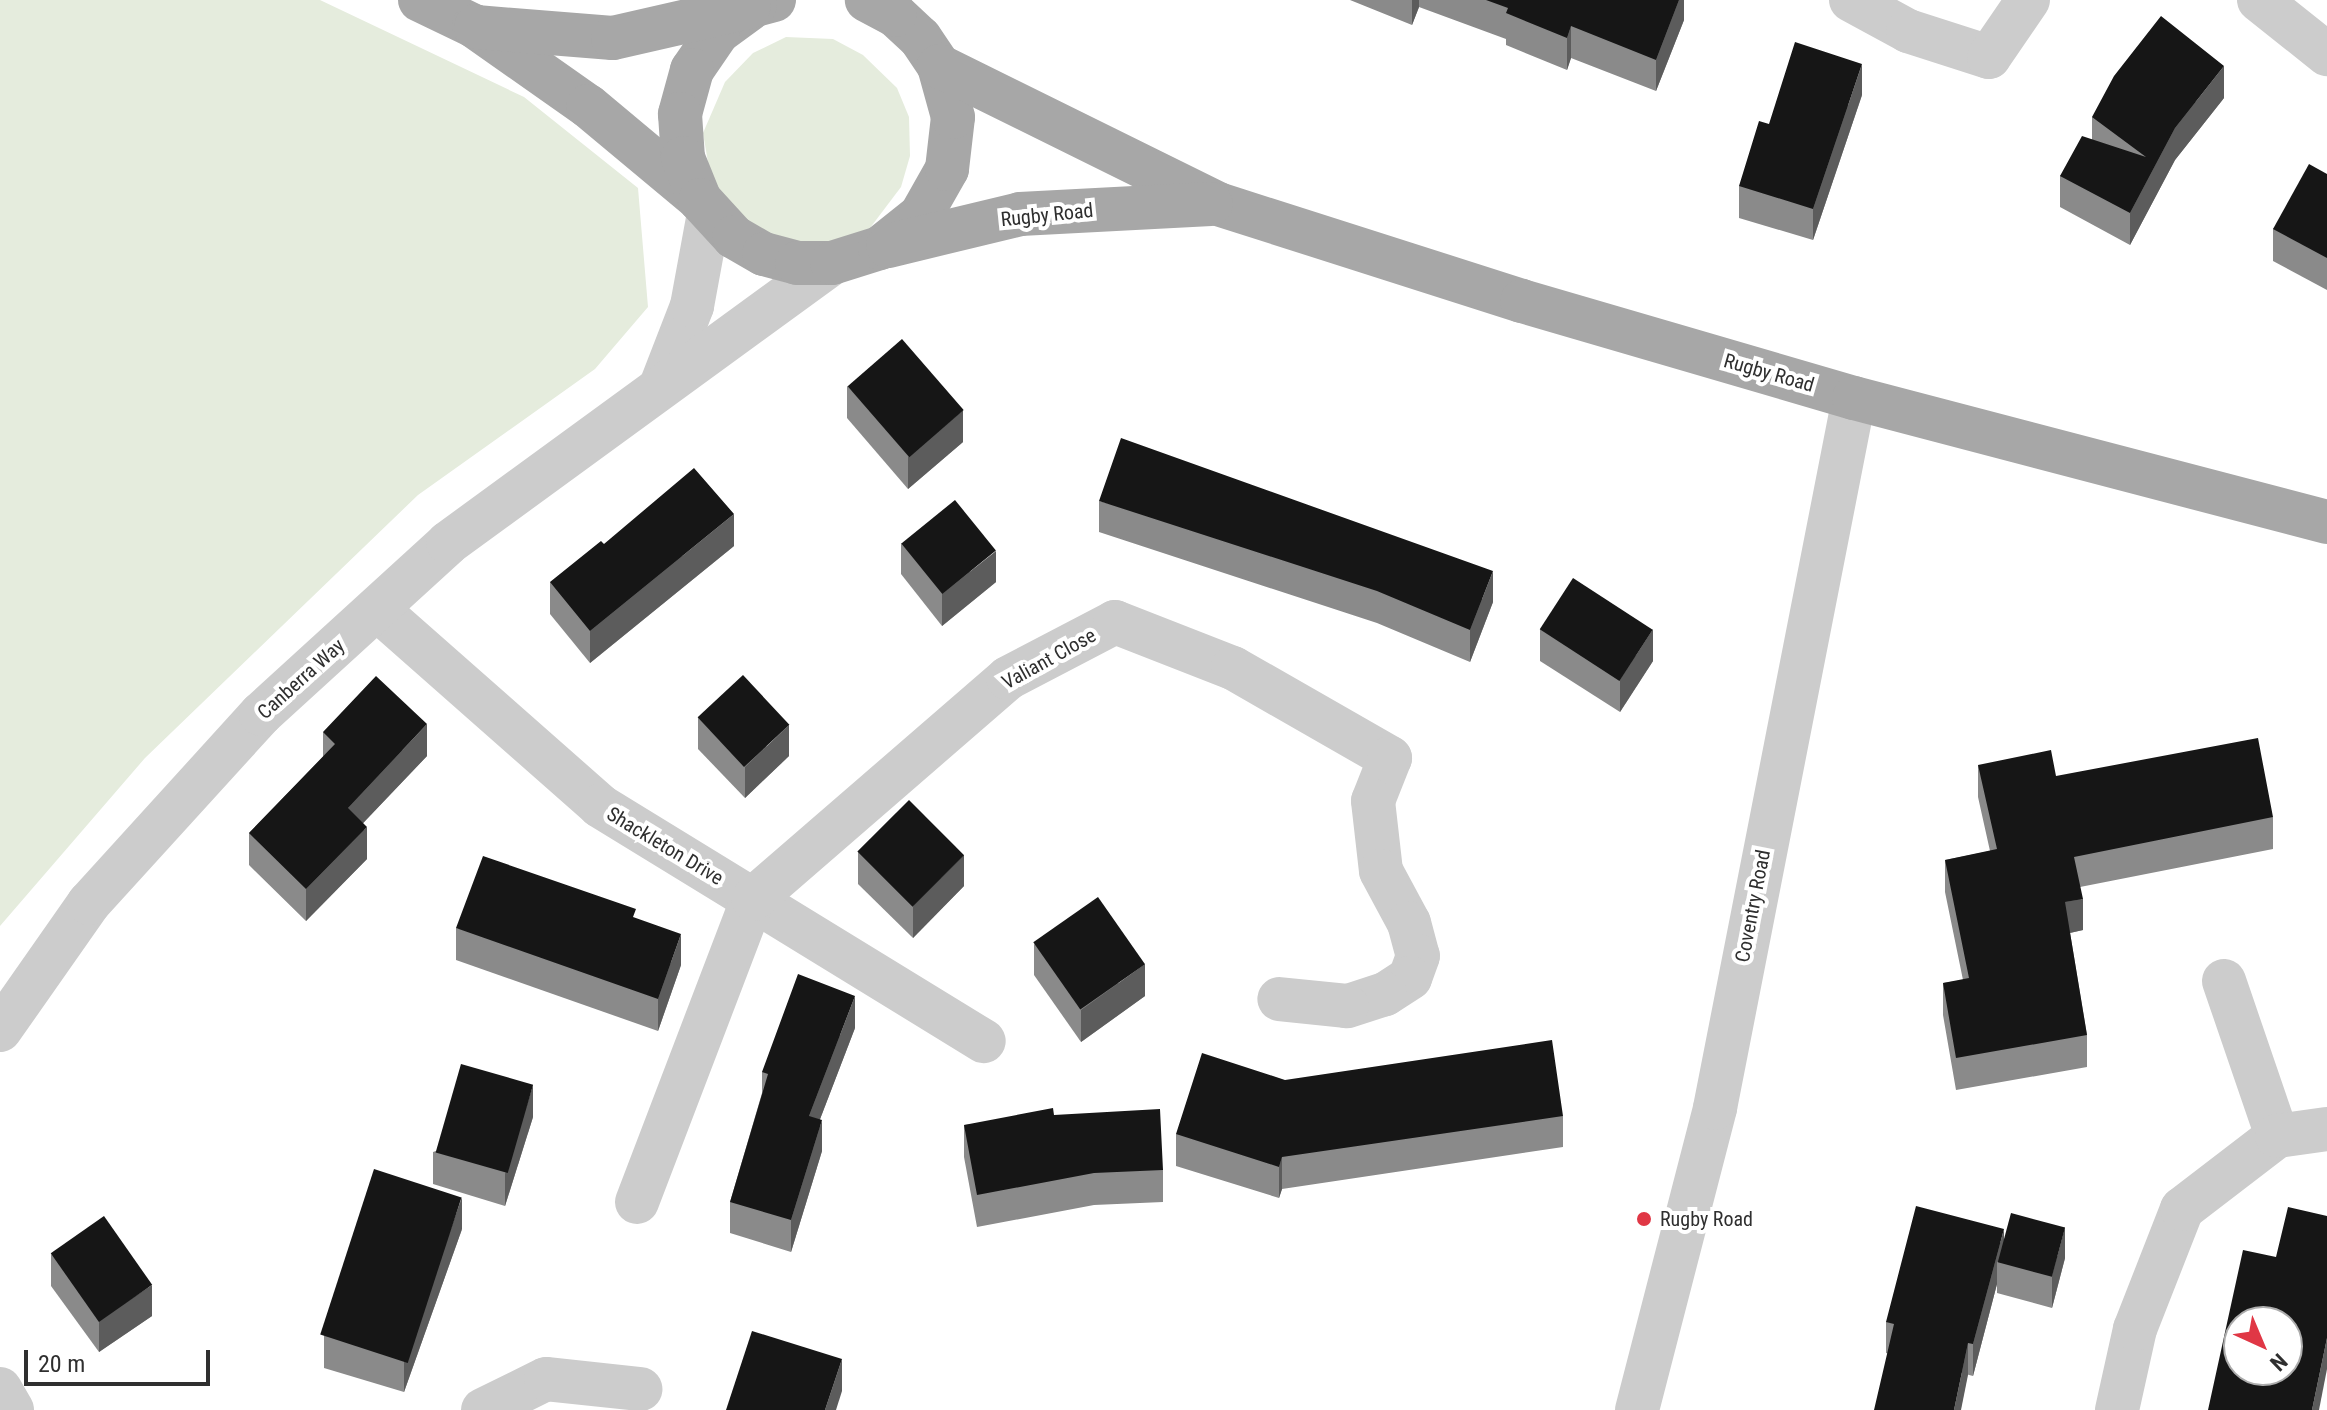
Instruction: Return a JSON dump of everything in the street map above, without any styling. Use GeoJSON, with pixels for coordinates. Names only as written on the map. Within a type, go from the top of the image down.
{"type":"FeatureCollection","features":[{"type":"Feature","properties":{"kind":"main road"},"geometry":{"type":"LineString","coordinates":[[420,0],[474,26],[588,106],[705,207]]}},
{"type":"Feature","properties":{"kind":"main road"},"geometry":{"type":"LineString","coordinates":[[867,0],[895,15],[920,38],[939,66],[953,117],[947,169],[921,215],[880,248]]}},
{"type":"Feature","properties":{"kind":"main road"},"geometry":{"type":"LineString","coordinates":[[474,26],[613,38],[764,3]]}},
{"type":"Feature","properties":{"kind":"main road"},"geometry":{"type":"LineString","coordinates":[[705,207],[683,158],[684,99],[692,70],[718,32],[764,3]]}},
{"type":"Feature","properties":{"kind":"main road","name":"Rugby Road"},"geometry":{"type":"LineString","coordinates":[[939,66],[1218,204],[1522,301],[1854,398],[2327,522]]}},
{"type":"Feature","properties":{"kind":"main road","name":"Rugby Road"},"geometry":{"type":"LineString","coordinates":[[705,207],[734,237],[764,254],[797,263],[832,263],[880,248],[1020,214],[1218,204]]}},
{"type":"Feature","properties":{"kind":"street"},"geometry":{"type":"LineString","coordinates":[[1851,0],[1908,31],[1989,57],[2028,0]]}},
{"type":"Feature","properties":{"kind":"street"},"geometry":{"type":"LineString","coordinates":[[2259,0],[2327,54]]}},
{"type":"Feature","properties":{"kind":"street"},"geometry":{"type":"LineString","coordinates":[[661,386],[692,306],[705,207]]}},
{"type":"Feature","properties":{"kind":"street","name":"Canberra Way"},"geometry":{"type":"LineString","coordinates":[[0,1030],[100,891],[261,714],[448,543],[832,263]]}},
{"type":"Feature","properties":{"kind":"street","name":"Coventry Road"},"geometry":{"type":"LineString","coordinates":[[1637,1410],[1715,1108],[1854,398]]}},
{"type":"Feature","properties":{"kind":"street","name":"Shackleton Drive"},"geometry":{"type":"LineString","coordinates":[[378,610],[600,806],[984,1041]]}},
{"type":"Feature","properties":{"kind":"street","name":"Valiant Close"},"geometry":{"type":"LineString","coordinates":[[753,899],[1008,678],[1115,622],[1233,668],[1390,758],[1373,801],[1381,871],[1409,923],[1418,956],[1410,978],[1385,994],[1347,1006],[1279,999]]}},
{"type":"Feature","properties":{"kind":"street"},"geometry":{"type":"LineString","coordinates":[[637,1202],[753,899]]}},
{"type":"Feature","properties":{"kind":"street"},"geometry":{"type":"LineString","coordinates":[[2224,981],[2277,1136]]}},
{"type":"Feature","properties":{"kind":"street"},"geometry":{"type":"LineString","coordinates":[[2117,1410],[2135,1329],[2182,1209],[2277,1136],[2327,1129]]}},
{"type":"Feature","properties":{"kind":"street"},"geometry":{"type":"LineString","coordinates":[[483,1410],[546,1379],[640,1389]]}},
{"type":"Feature","properties":{"kind":"street"},"geometry":{"type":"LineString","coordinates":[[0,1389],[12,1410]]}},
{"type":"Feature","properties":{"kind":"green space"},"geometry":{"type":"Polygon","coordinates":[[[0,0],[320,0],[524,97],[638,188],[648,307],[595,369],[418,495],[145,758],[0,926],[0,0]]]}},
{"type":"Feature","properties":{"kind":"green space"},"geometry":{"type":"Polygon","coordinates":[[[786,37],[833,39],[863,55],[897,88],[909,117],[910,156],[901,187],[870,228],[824,248],[751,231],[724,203],[710,174],[703,133],[725,82],[753,53],[786,37]]]}},
{"type":"Feature","properties":{"kind":"building"},"geometry":{"type":"Polygon","coordinates":[[[1486,0],[1679,0],[1656,60],[1571,26],[1567,38],[1506,13],[1508,8],[1486,0]]]}},
{"type":"Feature","properties":{"kind":"building"},"geometry":{"type":"Polygon","coordinates":[[[2161,16],[2224,66],[2175,128],[2130,213],[2060,176],[2082,136],[2146,157],[2092,117],[2114,76],[2161,16]]]}},
{"type":"Feature","properties":{"kind":"building"},"geometry":{"type":"Polygon","coordinates":[[[1795,42],[1862,64],[1813,209],[1739,186],[1759,121],[1769,124],[1795,42]]]}},
{"type":"Feature","properties":{"kind":"building"},"geometry":{"type":"Polygon","coordinates":[[[2309,164],[2327,174],[2327,258],[2273,229],[2309,164]]]}},
{"type":"Feature","properties":{"kind":"building"},"geometry":{"type":"Polygon","coordinates":[[[902,339],[964,410],[909,457],[848,386],[902,339]]]}},
{"type":"Feature","properties":{"kind":"building"},"geometry":{"type":"Polygon","coordinates":[[[1121,438],[1493,571],[1470,630],[1377,591],[1099,501],[1121,438]]]}},
{"type":"Feature","properties":{"kind":"building"},"geometry":{"type":"Polygon","coordinates":[[[694,468],[734,514],[590,631],[550,582],[601,541],[604,544],[694,468]]]}},
{"type":"Feature","properties":{"kind":"building"},"geometry":{"type":"Polygon","coordinates":[[[955,500],[996,551],[942,594],[901,543],[955,500]]]}},
{"type":"Feature","properties":{"kind":"building"},"geometry":{"type":"Polygon","coordinates":[[[1573,578],[1653,630],[1619,681],[1540,629],[1573,578]]]}},
{"type":"Feature","properties":{"kind":"building"},"geometry":{"type":"Polygon","coordinates":[[[743,675],[789,725],[744,767],[698,717],[743,675]]]}},
{"type":"Feature","properties":{"kind":"building"},"geometry":{"type":"Polygon","coordinates":[[[376,676],[427,724],[348,808],[367,827],[306,889],[249,833],[335,744],[323,732],[376,676]]]}},
{"type":"Feature","properties":{"kind":"building"},"geometry":{"type":"Polygon","coordinates":[[[2258,738],[2273,817],[2074,857],[2083,899],[2065,902],[2087,1035],[1956,1058],[1943,983],[1969,978],[1945,860],[1997,849],[1978,765],[2051,750],[2056,776],[2258,738]]]}},
{"type":"Feature","properties":{"kind":"building"},"geometry":{"type":"Polygon","coordinates":[[[909,800],[964,855],[913,907],[857,852],[909,800]]]}},
{"type":"Feature","properties":{"kind":"building"},"geometry":{"type":"Polygon","coordinates":[[[483,856],[636,909],[633,917],[681,934],[658,999],[456,928],[483,856]]]}},
{"type":"Feature","properties":{"kind":"building"},"geometry":{"type":"Polygon","coordinates":[[[1098,897],[1145,964],[1080,1009],[1033,942],[1098,897]]]}},
{"type":"Feature","properties":{"kind":"building"},"geometry":{"type":"Polygon","coordinates":[[[798,974],[855,996],[809,1116],[822,1120],[791,1220],[730,1202],[768,1074],[762,1072],[798,974]]]}},
{"type":"Feature","properties":{"kind":"building"},"geometry":{"type":"Polygon","coordinates":[[[1552,1040],[1563,1116],[1282,1157],[1279,1167],[1176,1134],[1202,1053],[1285,1080],[1552,1040]]]}},
{"type":"Feature","properties":{"kind":"building"},"geometry":{"type":"Polygon","coordinates":[[[461,1064],[533,1085],[508,1173],[436,1152],[461,1064]]]}},
{"type":"Feature","properties":{"kind":"building"},"geometry":{"type":"Polygon","coordinates":[[[1053,1108],[1054,1115],[1160,1109],[1163,1170],[1094,1173],[977,1195],[964,1125],[1053,1108]]]}},
{"type":"Feature","properties":{"kind":"building"},"geometry":{"type":"Polygon","coordinates":[[[374,1169],[461,1197],[408,1363],[320,1334],[374,1169]]]}},
{"type":"Feature","properties":{"kind":"building"},"geometry":{"type":"Polygon","coordinates":[[[1916,1206],[2004,1229],[1973,1344],[1968,1343],[1954,1410],[1874,1410],[1894,1324],[1886,1322],[1916,1206]]]}},
{"type":"Feature","properties":{"kind":"building"},"geometry":{"type":"Polygon","coordinates":[[[2288,1207],[2327,1216],[2327,1338],[2312,1410],[2208,1410],[2223,1341],[2223,1386],[2303,1386],[2303,1306],[2231,1306],[2243,1250],[2276,1257],[2288,1207]]]}},
{"type":"Feature","properties":{"kind":"building"},"geometry":{"type":"Polygon","coordinates":[[[2011,1213],[2065,1227],[2052,1277],[1998,1262],[2011,1213]]]}},
{"type":"Feature","properties":{"kind":"building"},"geometry":{"type":"Polygon","coordinates":[[[104,1216],[152,1285],[99,1322],[51,1253],[104,1216]]]}},
{"type":"Feature","properties":{"kind":"building"},"geometry":{"type":"Polygon","coordinates":[[[752,1331],[842,1359],[825,1410],[726,1410],[752,1331]]]}},
{"type":"Feature","properties":{"kind":"place","name":"Rugby Road"},"geometry":{"type":"Point","coordinates":[1644,1219]}}]}
